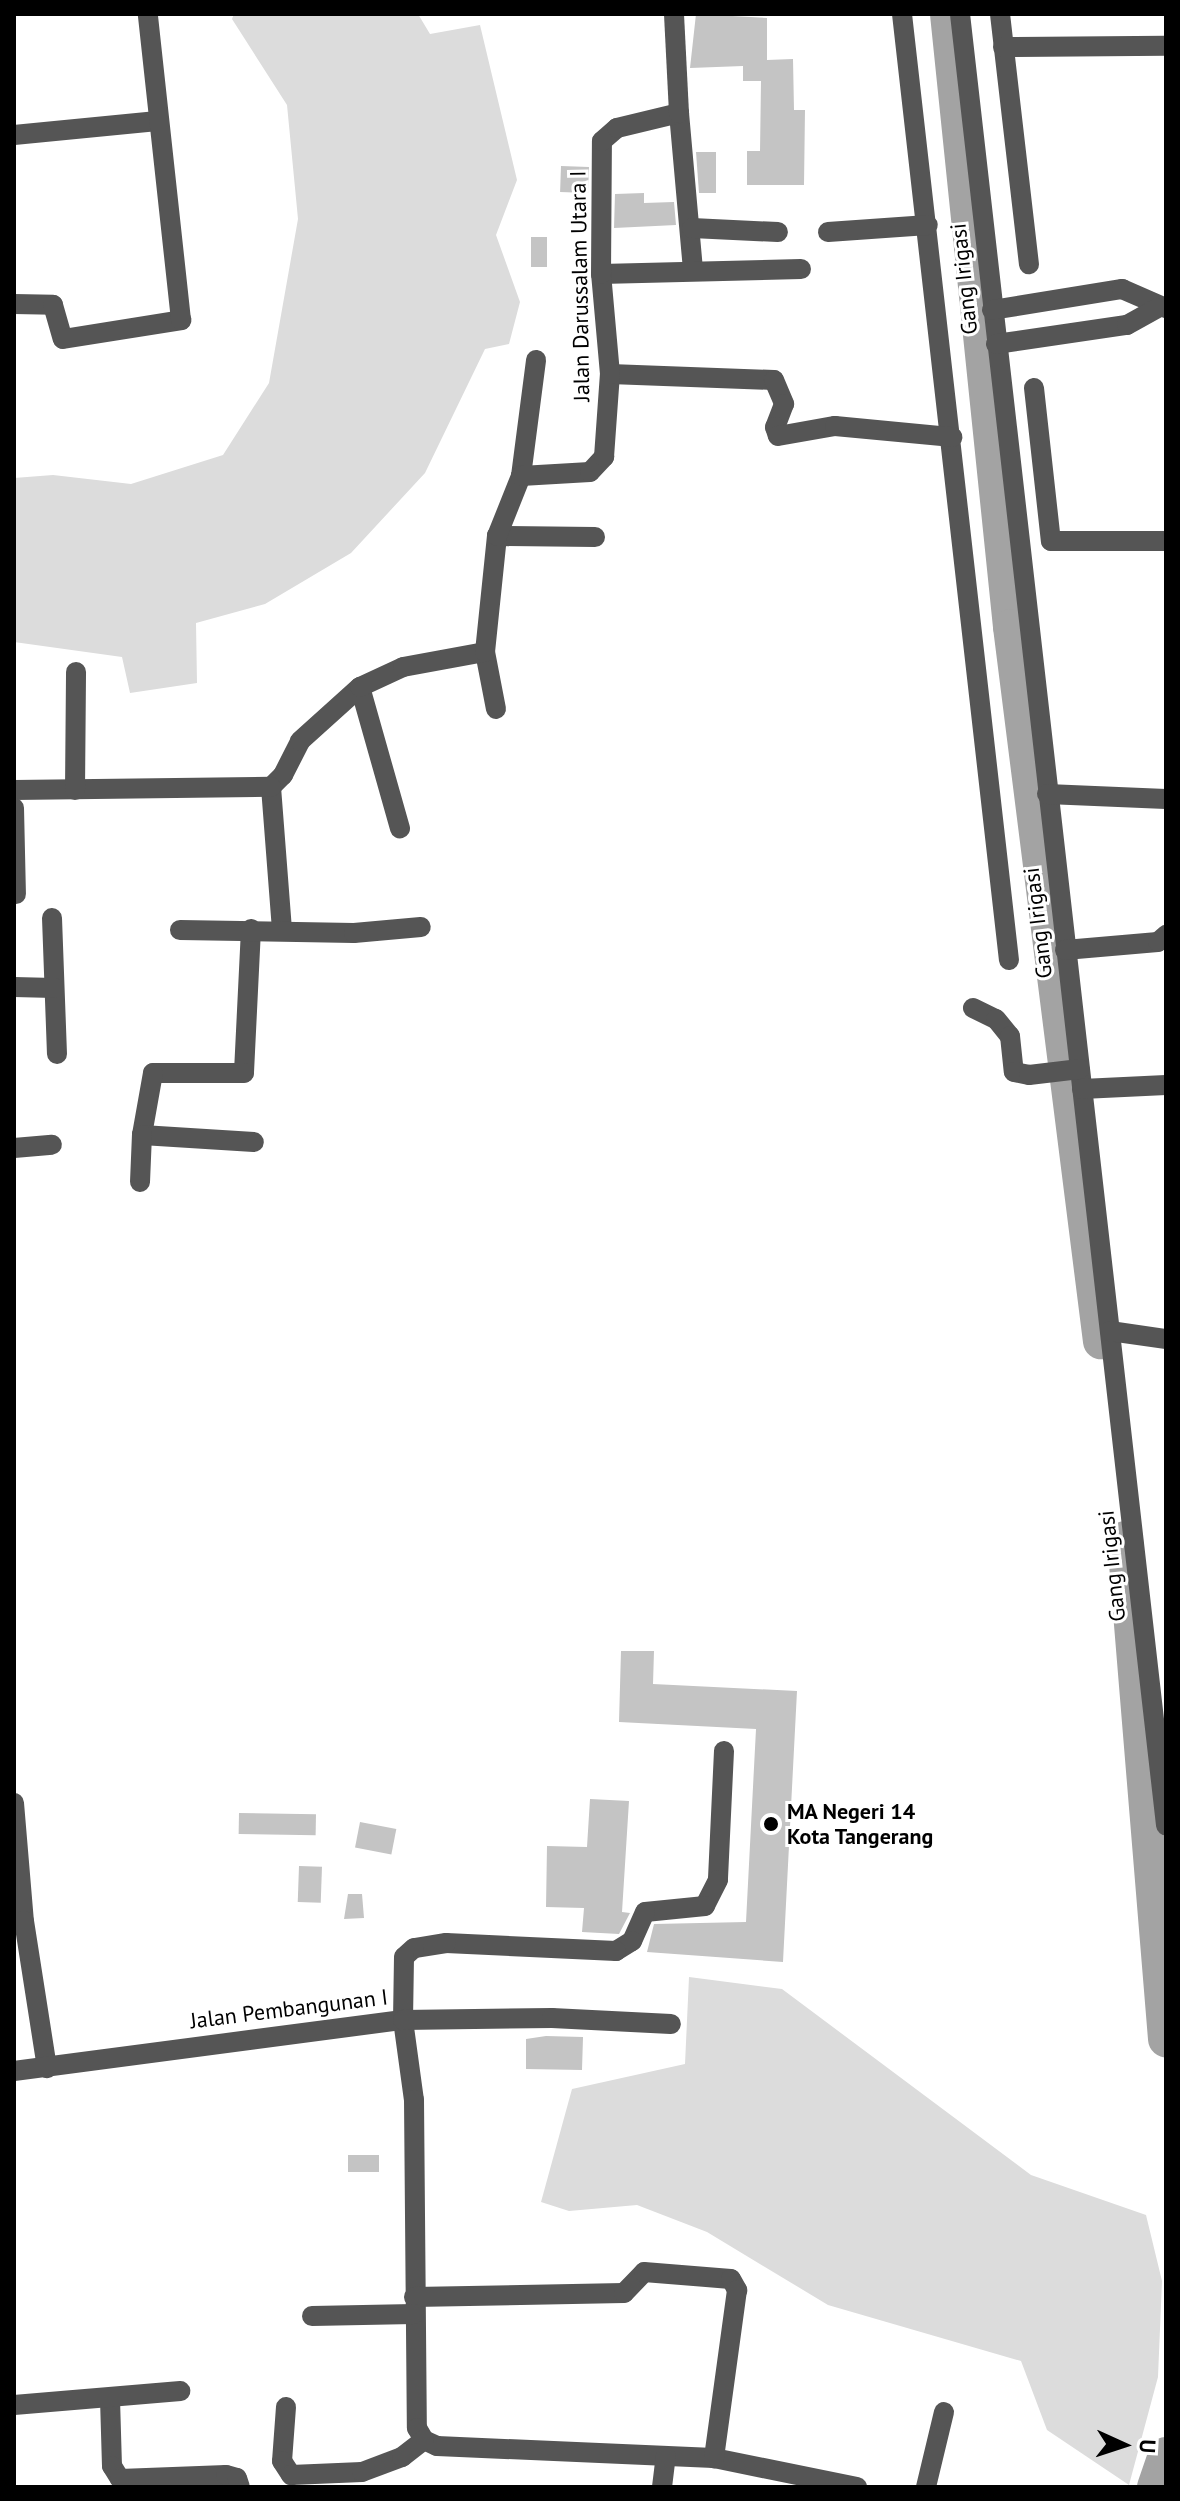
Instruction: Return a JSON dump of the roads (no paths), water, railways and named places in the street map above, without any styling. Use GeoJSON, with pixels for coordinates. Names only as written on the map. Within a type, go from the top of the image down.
{"type":"FeatureCollection","features":[{"type":"Feature","properties":{"kind":"street"},"geometry":{"type":"LineString","coordinates":[[14,304],[53,305],[63,339],[181,320],[157,121],[148,14]]}},
{"type":"Feature","properties":{"kind":"street"},"geometry":{"type":"LineString","coordinates":[[674,14],[693,270]]}},
{"type":"Feature","properties":{"kind":"street"},"geometry":{"type":"LineString","coordinates":[[902,14],[1009,960]]}},
{"type":"Feature","properties":{"kind":"street","name":"Gang Irigasi"},"geometry":{"type":"LineString","coordinates":[[960,14],[1078,1076],[1166,1825]]}},
{"type":"Feature","properties":{"kind":"street"},"geometry":{"type":"LineString","coordinates":[[1000,14],[1029,264]]}},
{"type":"Feature","properties":{"kind":"street"},"geometry":{"type":"LineString","coordinates":[[1003,47],[1166,46]]}},
{"type":"Feature","properties":{"kind":"street","name":"Jalan Darussalam Utara I"},"geometry":{"type":"LineString","coordinates":[[521,476],[598,467],[604,457],[610,374],[601,274],[602,141],[617,128],[679,113]]}},
{"type":"Feature","properties":{"kind":"street"},"geometry":{"type":"LineString","coordinates":[[14,135],[157,121]]}},
{"type":"Feature","properties":{"kind":"street"},"geometry":{"type":"LineString","coordinates":[[828,232],[928,225]]}},
{"type":"Feature","properties":{"kind":"street"},"geometry":{"type":"LineString","coordinates":[[692,228],[778,232]]}},
{"type":"Feature","properties":{"kind":"street"},"geometry":{"type":"LineString","coordinates":[[601,274],[801,269]]}},
{"type":"Feature","properties":{"kind":"street"},"geometry":{"type":"LineString","coordinates":[[992,310],[1122,289],[1162,308]]}},
{"type":"Feature","properties":{"kind":"street"},"geometry":{"type":"LineString","coordinates":[[996,344],[1127,325],[1162,308]]}},
{"type":"Feature","properties":{"kind":"street"},"geometry":{"type":"LineString","coordinates":[[496,709],[485,652],[497,536],[521,476],[536,360]]}},
{"type":"Feature","properties":{"kind":"street"},"geometry":{"type":"LineString","coordinates":[[610,374],[774,380],[784,404],[775,427],[778,436],[835,426],[952,437]]}},
{"type":"Feature","properties":{"kind":"street"},"geometry":{"type":"LineString","coordinates":[[1034,388],[1051,541],[1166,541]]}},
{"type":"Feature","properties":{"kind":"street"},"geometry":{"type":"LineString","coordinates":[[497,536],[595,537]]}},
{"type":"Feature","properties":{"kind":"street"},"geometry":{"type":"LineString","coordinates":[[14,790],[271,787],[283,775],[300,741],[360,687],[403,667],[485,652]]}},
{"type":"Feature","properties":{"kind":"street"},"geometry":{"type":"LineString","coordinates":[[75,790],[76,672]]}},
{"type":"Feature","properties":{"kind":"street"},"geometry":{"type":"LineString","coordinates":[[360,687],[400,828]]}},
{"type":"Feature","properties":{"kind":"street"},"geometry":{"type":"LineString","coordinates":[[271,787],[282,929]]}},
{"type":"Feature","properties":{"kind":"street"},"geometry":{"type":"LineString","coordinates":[[1047,794],[1166,799]]}},
{"type":"Feature","properties":{"kind":"street"},"geometry":{"type":"LineString","coordinates":[[14,808],[16,894]]}},
{"type":"Feature","properties":{"kind":"street"},"geometry":{"type":"LineString","coordinates":[[52,918],[57,1054]]}},
{"type":"Feature","properties":{"kind":"street"},"geometry":{"type":"LineString","coordinates":[[180,930],[282,929],[354,933],[421,927]]}},
{"type":"Feature","properties":{"kind":"street"},"geometry":{"type":"LineString","coordinates":[[140,1182],[142,1135],[153,1073],[244,1073],[251,929]]}},
{"type":"Feature","properties":{"kind":"street"},"geometry":{"type":"LineString","coordinates":[[1065,950],[1158,942],[1166,935]]}},
{"type":"Feature","properties":{"kind":"street"},"geometry":{"type":"LineString","coordinates":[[14,987],[54,988]]}},
{"type":"Feature","properties":{"kind":"street"},"geometry":{"type":"LineString","coordinates":[[973,1008],[996,1019],[1010,1036],[1014,1072],[1166,1085]]}},
{"type":"Feature","properties":{"kind":"street"},"geometry":{"type":"LineString","coordinates":[[142,1135],[254,1142]]}},
{"type":"Feature","properties":{"kind":"street"},"geometry":{"type":"LineString","coordinates":[[14,1148],[52,1145]]}},
{"type":"Feature","properties":{"kind":"street"},"geometry":{"type":"LineString","coordinates":[[1110,1331],[1166,1339]]}},
{"type":"Feature","properties":{"kind":"street","name":"Jalan Pembangunan I"},"geometry":{"type":"LineString","coordinates":[[14,2071],[183,2045],[403,2020],[400,1970],[404,1957],[414,1948],[446,1943],[616,1951],[632,1941],[645,1912],[696,1909],[710,1902],[718,1880],[724,1751]]}},
{"type":"Feature","properties":{"kind":"street"},"geometry":{"type":"LineString","coordinates":[[14,1803],[24,1921],[47,2068]]}},
{"type":"Feature","properties":{"kind":"street"},"geometry":{"type":"LineString","coordinates":[[424,2440],[417,2428],[413,2394],[414,2100],[403,2020],[671,2024]]}},
{"type":"Feature","properties":{"kind":"street"},"geometry":{"type":"LineString","coordinates":[[312,2316],[414,2305],[624,2293],[644,2272],[731,2279],[737,2290],[714,2458]]}},
{"type":"Feature","properties":{"kind":"street"},"geometry":{"type":"LineString","coordinates":[[14,2405],[180,2391]]}},
{"type":"Feature","properties":{"kind":"street"},"geometry":{"type":"LineString","coordinates":[[110,2399],[112,2466],[120,2479],[226,2475],[237,2478],[240,2487]]}},
{"type":"Feature","properties":{"kind":"street"},"geometry":{"type":"LineString","coordinates":[[286,2407],[282,2461],[291,2475],[362,2472],[402,2457],[424,2440],[489,2452],[714,2458],[765,2465],[800,2480],[857,2487]]}},
{"type":"Feature","properties":{"kind":"street"},"geometry":{"type":"LineString","coordinates":[[926,2487],[944,2412]]}},
{"type":"Feature","properties":{"kind":"street"},"geometry":{"type":"LineString","coordinates":[[662,2487],[666,2456]]}},
{"type":"Feature","properties":{"kind":"street"},"geometry":{"type":"LineString","coordinates":[[765,2465],[766,2487]]}},
{"type":"Feature","properties":{"kind":"waterway"},"geometry":{"type":"LineString","coordinates":[[948,14],[1011,627],[1101,1341]]}},
{"type":"Feature","properties":{"kind":"waterway"},"geometry":{"type":"LineString","coordinates":[[1125,1539],[1166,2039]]}},
{"type":"Feature","properties":{"kind":"waterway"},"geometry":{"type":"LineString","coordinates":[[1155,2487],[1166,2455]]}},
{"type":"Feature","properties":{"kind":"place","name":"MA Negeri 14 Kota Tangerang"},"geometry":{"type":"Point","coordinates":[771,1824]}}]}
